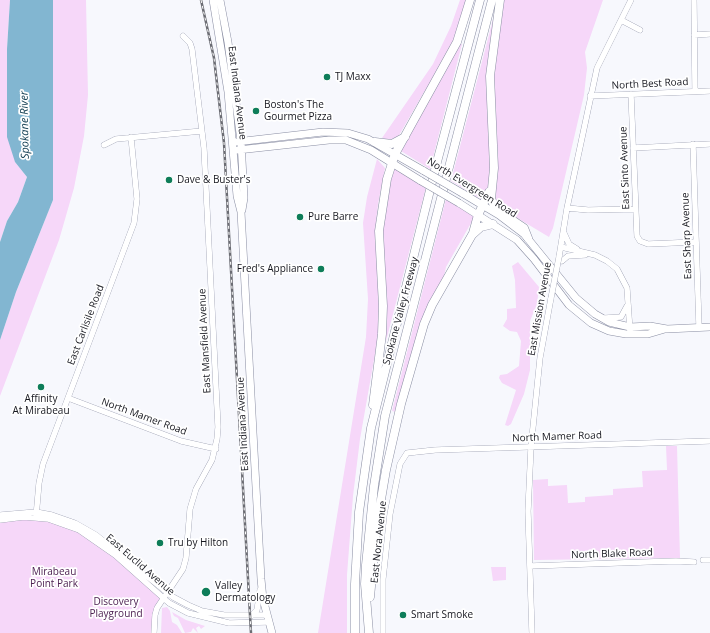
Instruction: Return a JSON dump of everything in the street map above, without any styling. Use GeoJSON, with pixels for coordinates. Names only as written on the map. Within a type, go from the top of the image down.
{"type":"FeatureCollection","features":[{"type":"Feature","properties":{"kind":"highway"},"geometry":{"type":"LineString","coordinates":[[372,428],[373,397],[382,322],[379,231],[386,187],[395,154],[457,42],[470,0]]}},
{"type":"Feature","properties":{"kind":"highway","name":"Spokane Valley Freeway"},"geometry":{"type":"LineString","coordinates":[[355,633],[355,576],[359,512],[372,428],[437,162],[480,0]]}},
{"type":"Feature","properties":{"kind":"highway","name":"Spokane Valley Freeway"},"geometry":{"type":"LineString","coordinates":[[369,632],[365,584],[366,565],[374,486],[385,416],[492,0]]}},
{"type":"Feature","properties":{"kind":"highway"},"geometry":{"type":"LineString","coordinates":[[500,0],[490,76],[493,177],[491,194],[492,203],[496,209],[524,228],[528,238]]}},
{"type":"Feature","properties":{"kind":"highway"},"geometry":{"type":"LineString","coordinates":[[375,142],[392,144],[406,136]]}},
{"type":"Feature","properties":{"kind":"highway"},"geometry":{"type":"LineString","coordinates":[[369,632],[370,592],[379,511],[388,457],[401,404],[424,324],[432,305],[472,235],[493,177]]}},
{"type":"Feature","properties":{"kind":"highway"},"geometry":{"type":"LineString","coordinates":[[472,235],[481,227],[493,224]]}},
{"type":"Feature","properties":{"kind":"main road","name":"East Indiana Avenue"},"geometry":{"type":"LineString","coordinates":[[213,0],[237,142]]}},
{"type":"Feature","properties":{"kind":"main road","name":"East Indiana Avenue"},"geometry":{"type":"LineString","coordinates":[[220,0],[228,42],[237,142],[244,198],[241,212],[261,579],[272,633]]}},
{"type":"Feature","properties":{"kind":"main road","name":"North Evergreen Road"},"geometry":{"type":"LineString","coordinates":[[237,142],[336,132],[355,134],[375,142],[499,216],[528,238],[576,298],[588,309],[602,318],[630,331]]}},
{"type":"Feature","properties":{"kind":"main road","name":"North Evergreen Road"},"geometry":{"type":"LineString","coordinates":[[238,150],[329,140],[346,140],[364,147],[392,163],[517,240],[526,249],[569,305],[580,315],[600,328],[630,331],[650,326],[667,329],[710,327]]}},
{"type":"Feature","properties":{"kind":"street","name":"East Mission Avenue"},"geometry":{"type":"LineString","coordinates":[[532,633],[528,511],[531,447],[536,392],[551,298],[561,259],[561,247],[567,208],[596,68],[607,44],[631,0]]}},
{"type":"Feature","properties":{"kind":"street"},"geometry":{"type":"LineString","coordinates":[[694,0],[695,91]]}},
{"type":"Feature","properties":{"kind":"street"},"geometry":{"type":"LineString","coordinates":[[621,20],[640,30]]}},
{"type":"Feature","properties":{"kind":"street"},"geometry":{"type":"LineString","coordinates":[[694,35],[710,34]]}},
{"type":"Feature","properties":{"kind":"street","name":"East Mansfield Avenue"},"geometry":{"type":"LineString","coordinates":[[154,633],[155,612],[183,569],[186,558],[188,518],[193,499],[209,468],[216,449],[218,420],[202,130],[192,50],[190,43],[183,36]]}},
{"type":"Feature","properties":{"kind":"street","name":"North Best Road"},"geometry":{"type":"LineString","coordinates":[[590,96],[710,91]]}},
{"type":"Feature","properties":{"kind":"street","name":"East Sinto Avenue"},"geometry":{"type":"LineString","coordinates":[[631,94],[636,231],[640,241],[648,244],[696,242]]}},
{"type":"Feature","properties":{"kind":"street"},"geometry":{"type":"LineString","coordinates":[[104,145],[116,139],[202,130]]}},
{"type":"Feature","properties":{"kind":"street","name":"East Carlisile Road"},"geometry":{"type":"LineString","coordinates":[[36,515],[39,483],[43,464],[134,223],[137,199],[131,137]]}},
{"type":"Feature","properties":{"kind":"street","name":"East Sharp Avenue"},"geometry":{"type":"LineString","coordinates":[[693,144],[699,327]]}},
{"type":"Feature","properties":{"kind":"street"},"geometry":{"type":"LineString","coordinates":[[633,148],[710,144]]}},
{"type":"Feature","properties":{"kind":"street"},"geometry":{"type":"LineString","coordinates":[[567,208],[588,210],[635,209]]}},
{"type":"Feature","properties":{"kind":"street"},"geometry":{"type":"LineString","coordinates":[[564,231],[570,244],[581,251]]}},
{"type":"Feature","properties":{"kind":"street"},"geometry":{"type":"LineString","coordinates":[[561,247],[595,255],[607,261],[617,269],[627,288],[630,331]]}},
{"type":"Feature","properties":{"kind":"street"},"geometry":{"type":"LineString","coordinates":[[561,259],[572,255],[595,255]]}},
{"type":"Feature","properties":{"kind":"street"},"geometry":{"type":"LineString","coordinates":[[602,318],[616,319],[621,317],[629,302]]}},
{"type":"Feature","properties":{"kind":"street","name":"North Mamer Road"},"geometry":{"type":"LineString","coordinates":[[68,398],[181,441],[216,449]]}},
{"type":"Feature","properties":{"kind":"street","name":"North Mamer Road"},"geometry":{"type":"LineString","coordinates":[[405,455],[410,452],[434,450],[710,441]]}},
{"type":"Feature","properties":{"kind":"street","name":"East Nora Avenue"},"geometry":{"type":"LineString","coordinates":[[383,633],[383,579],[388,527],[397,475],[405,455]]}},
{"type":"Feature","properties":{"kind":"street","name":"East Euclid Avenue"},"geometry":{"type":"LineString","coordinates":[[0,515],[52,515],[75,522],[96,535],[168,592],[188,605],[202,611],[224,615],[250,616],[268,619]]}},
{"type":"Feature","properties":{"kind":"street","name":"East Euclid Avenue"},"geometry":{"type":"LineString","coordinates":[[0,520],[36,515],[64,523],[94,539],[115,555],[164,598],[188,613],[216,622],[240,624],[268,619]]}},
{"type":"Feature","properties":{"kind":"street"},"geometry":{"type":"LineString","coordinates":[[703,560],[710,560]]}},
{"type":"Feature","properties":{"kind":"street","name":"North Blake Road"},"geometry":{"type":"LineString","coordinates":[[530,566],[676,561],[694,562]]}},
{"type":"Feature","properties":{"kind":"street"},"geometry":{"type":"LineString","coordinates":[[250,616],[257,610],[261,579]]}},
{"type":"Feature","properties":{"kind":"green space"},"geometry":{"type":"Polygon","coordinates":[[[0,0],[10,0],[7,49],[15,162],[27,177],[18,202],[7,221],[0,242],[0,0]]]}},
{"type":"Feature","properties":{"kind":"green space"},"geometry":{"type":"Polygon","coordinates":[[[53,0],[86,0],[88,95],[84,136],[74,188],[59,240],[0,396],[0,340],[16,292],[53,200],[53,0]]]}},
{"type":"Feature","properties":{"kind":"green space"},"geometry":{"type":"Polygon","coordinates":[[[460,0],[467,0],[453,42],[432,81],[398,137],[388,140],[382,138],[433,64],[451,26],[460,0]]]}},
{"type":"Feature","properties":{"kind":"green space"},"geometry":{"type":"Polygon","coordinates":[[[498,0],[489,62],[491,151],[489,183],[484,201],[451,181],[498,0]]]}},
{"type":"Feature","properties":{"kind":"green space"},"geometry":{"type":"Polygon","coordinates":[[[503,0],[603,0],[585,52],[587,68],[584,95],[553,228],[549,237],[499,207],[495,201],[498,154],[493,100],[493,68],[503,0]]]}},
{"type":"Feature","properties":{"kind":"green space"},"geometry":{"type":"Polygon","coordinates":[[[459,44],[462,44],[430,169],[401,151],[459,44]]]}},
{"type":"Feature","properties":{"kind":"green space"},"geometry":{"type":"Polygon","coordinates":[[[377,159],[385,168],[378,204],[375,231],[379,295],[378,337],[360,439],[353,496],[347,575],[347,633],[318,633],[366,337],[368,299],[363,223],[367,197],[377,159]]]}},
{"type":"Feature","properties":{"kind":"green space"},"geometry":{"type":"Polygon","coordinates":[[[394,168],[426,187],[386,341],[382,234],[386,196],[394,168]]]}},
{"type":"Feature","properties":{"kind":"green space"},"geometry":{"type":"Polygon","coordinates":[[[446,199],[475,216],[446,267],[444,276],[435,292],[396,412],[392,411],[446,199]]]}},
{"type":"Feature","properties":{"kind":"green space"},"geometry":{"type":"Polygon","coordinates":[[[518,262],[539,287],[537,304],[530,321],[530,370],[524,394],[511,424],[508,426],[505,425],[516,390],[502,383],[499,378],[500,375],[507,374],[519,366],[521,341],[517,332],[510,331],[503,326],[507,319],[507,309],[516,308],[515,280],[512,266],[518,262]]]}},
{"type":"Feature","properties":{"kind":"green space"},"geometry":{"type":"Polygon","coordinates":[[[666,446],[677,446],[680,558],[534,560],[533,480],[548,479],[548,486],[567,485],[568,503],[585,502],[585,497],[613,495],[613,489],[643,487],[642,471],[667,470],[666,446]]]}},
{"type":"Feature","properties":{"kind":"green space","name":"Mirabeau Point Park"},"geometry":{"type":"Polygon","coordinates":[[[48,519],[94,539],[163,598],[160,603],[154,633],[0,633],[0,520],[48,519]]]}},
{"type":"Feature","properties":{"kind":"green space"},"geometry":{"type":"Polygon","coordinates":[[[491,567],[506,567],[506,580],[493,581],[491,567]]]}},
{"type":"Feature","properties":{"kind":"green space"},"geometry":{"type":"Polygon","coordinates":[[[167,607],[170,611],[172,622],[177,625],[182,633],[161,633],[162,608],[167,607]]]}},
{"type":"Feature","properties":{"kind":"green space"},"geometry":{"type":"Polygon","coordinates":[[[172,612],[186,620],[205,626],[201,629],[199,626],[196,628],[198,633],[193,628],[191,632],[185,633],[178,618],[174,616],[172,612]]]}},
{"type":"Feature","properties":{"kind":"water","name":"Spokane River"},"geometry":{"type":"Polygon","coordinates":[[[10,0],[53,0],[53,200],[16,292],[0,340],[0,242],[7,221],[18,202],[27,177],[15,162],[7,137],[7,49],[10,0]]]}},
{"type":"Feature","properties":{"kind":"railway"},"geometry":{"type":"LineString","coordinates":[[201,0],[214,58],[224,143],[251,633]]}},
{"type":"Feature","properties":{"kind":"place","name":"TJ Maxx"},"geometry":{"type":"Point","coordinates":[327,77]}},
{"type":"Feature","properties":{"kind":"place","name":"Boston's The Gourmet Pizza"},"geometry":{"type":"Point","coordinates":[256,111]}},
{"type":"Feature","properties":{"kind":"place","name":"Dave & Buster's"},"geometry":{"type":"Point","coordinates":[169,180]}},
{"type":"Feature","properties":{"kind":"place","name":"Pure Barre"},"geometry":{"type":"Point","coordinates":[300,217]}},
{"type":"Feature","properties":{"kind":"place","name":"Fred's Appliance"},"geometry":{"type":"Point","coordinates":[321,269]}},
{"type":"Feature","properties":{"kind":"place","name":"Affinity At Mirabeau"},"geometry":{"type":"Point","coordinates":[41,387]}},
{"type":"Feature","properties":{"kind":"place","name":"Tru by Hilton"},"geometry":{"type":"Point","coordinates":[160,543]}},
{"type":"Feature","properties":{"kind":"place","name":"Valley Dermatology"},"geometry":{"type":"Point","coordinates":[206,592]}},
{"type":"Feature","properties":{"kind":"place","name":"Smart Smoke"},"geometry":{"type":"Point","coordinates":[403,615]}},
{"type":"Feature","properties":{"kind":"park label","name":"Discovery Playground"},"geometry":{"type":"Point","coordinates":[116,608]}}]}
